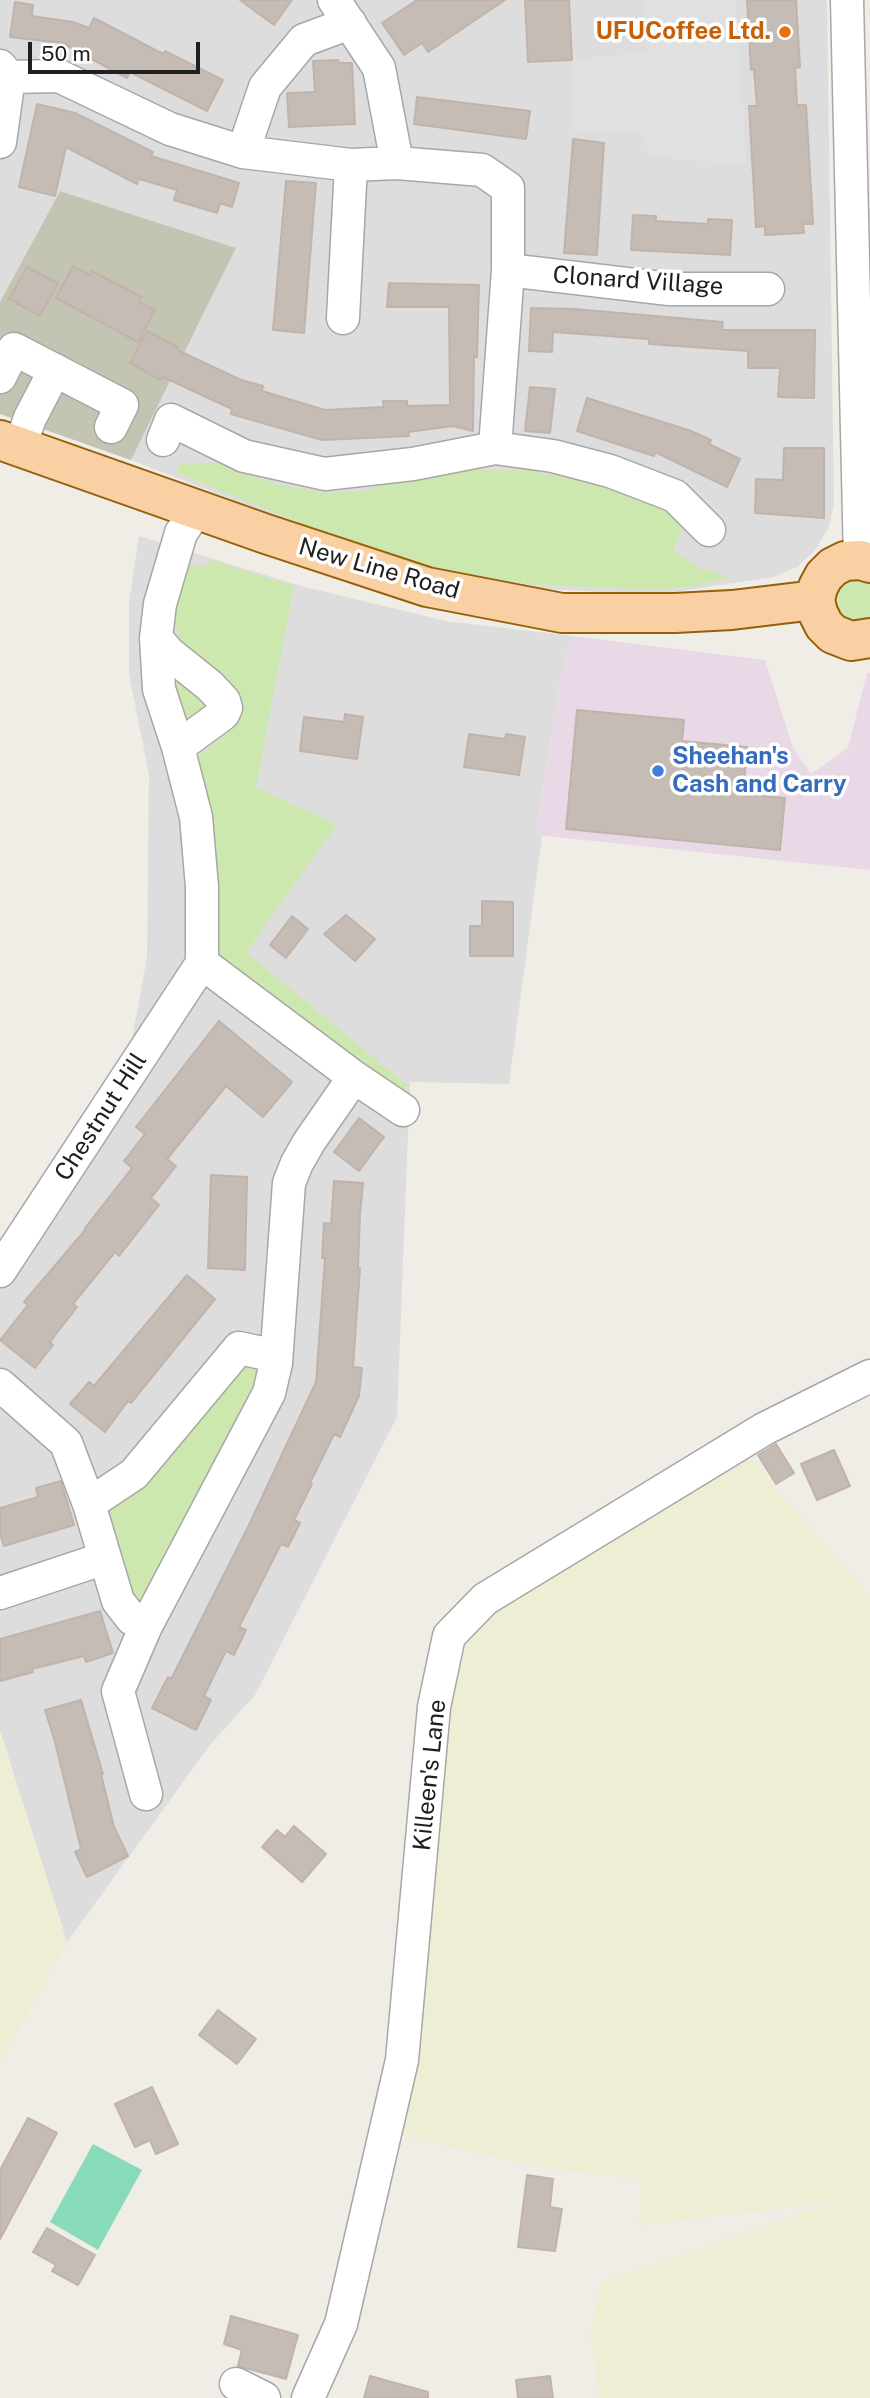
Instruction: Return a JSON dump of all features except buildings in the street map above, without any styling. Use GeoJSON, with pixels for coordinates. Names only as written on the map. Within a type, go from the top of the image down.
{"type":"FeatureCollection","features":[{"type":"Feature","properties":{"kind":"main road","name":"New Line Road"},"geometry":{"type":"LineString","coordinates":[[10,443],[422,586],[562,613],[732,610],[816,600]]}},
{"type":"Feature","properties":{"kind":"main road"},"geometry":{"type":"LineString","coordinates":[[865,561],[845,561],[834,567],[824,576],[818,587],[816,600],[818,613],[833,634],[851,641],[870,638]]}},
{"type":"Feature","properties":{"kind":"street"},"geometry":{"type":"LineString","coordinates":[[847,0],[865,561]]}},
{"type":"Feature","properties":{"kind":"street"},"geometry":{"type":"LineString","coordinates":[[243,152],[265,87],[304,40],[342,12],[379,68],[397,163]]}},
{"type":"Feature","properties":{"kind":"street"},"geometry":{"type":"LineString","coordinates":[[0,142],[5,71],[59,76],[170,129],[243,152],[351,165],[397,163],[482,170],[508,188],[508,270],[495,448]]}},
{"type":"Feature","properties":{"kind":"street"},"geometry":{"type":"LineString","coordinates":[[343,318],[351,165]]}},
{"type":"Feature","properties":{"kind":"street","name":"Clonard Village"},"geometry":{"type":"LineString","coordinates":[[508,270],[669,289],[768,289]]}},
{"type":"Feature","properties":{"kind":"street"},"geometry":{"type":"LineString","coordinates":[[0,377],[14,349],[122,405],[111,427]]}},
{"type":"Feature","properties":{"kind":"street"},"geometry":{"type":"LineString","coordinates":[[10,443],[30,418],[55,370]]}},
{"type":"Feature","properties":{"kind":"street"},"geometry":{"type":"LineString","coordinates":[[163,440],[171,420],[244,456],[325,474],[413,464],[495,448],[565,459],[610,471],[675,496],[709,530]]}},
{"type":"Feature","properties":{"kind":"street"},"geometry":{"type":"LineString","coordinates":[[197,509],[178,541],[160,604],[156,638],[159,689],[178,747],[196,817],[202,887],[202,963],[354,1077],[403,1110]]}},
{"type":"Feature","properties":{"kind":"street"},"geometry":{"type":"LineString","coordinates":[[156,638],[169,653],[225,701],[223,714],[178,747]]}},
{"type":"Feature","properties":{"kind":"street","name":"Chestnut Hill"},"geometry":{"type":"LineString","coordinates":[[0,1271],[202,963]]}},
{"type":"Feature","properties":{"kind":"street"},"geometry":{"type":"LineString","coordinates":[[146,1794],[118,1691],[146,1626],[270,1393],[274,1378],[289,1183],[309,1142],[354,1077]]}},
{"type":"Feature","properties":{"kind":"street"},"geometry":{"type":"LineString","coordinates":[[89,1504],[134,1474],[239,1348],[262,1353],[276,1350]]}},
{"type":"Feature","properties":{"kind":"street","name":"Killeen's Lane"},"geometry":{"type":"LineString","coordinates":[[308,2398],[341,2324],[402,2060],[435,1707],[449,1636],[485,1599],[764,1429],[870,1376]]}},
{"type":"Feature","properties":{"kind":"street"},"geometry":{"type":"LineString","coordinates":[[0,1385],[66,1443],[89,1504],[118,1601],[132,1619],[146,1626]]}},
{"type":"Feature","properties":{"kind":"street"},"geometry":{"type":"LineString","coordinates":[[0,1593],[105,1558]]}},
{"type":"Feature","properties":{"kind":"street"},"geometry":{"type":"LineString","coordinates":[[236,2384],[264,2398]]}},
{"type":"Feature","properties":{"kind":"shaded area"},"geometry":{"type":"Polygon","coordinates":[[[0,0],[827,0],[834,504],[829,527],[815,550],[797,567],[774,577],[654,595],[527,588],[419,568],[314,531],[131,460],[236,248],[60,191],[0,302],[0,0]]]}},
{"type":"Feature","properties":{"kind":"shaded area"},"geometry":{"type":"Polygon","coordinates":[[[643,0],[735,0],[747,164],[672,159],[647,154],[645,134],[574,132],[571,60],[647,52],[643,0]]]}},
{"type":"Feature","properties":{"kind":"shaded area"},"geometry":{"type":"Polygon","coordinates":[[[60,191],[236,248],[131,460],[0,414],[0,302],[60,191]]]}},
{"type":"Feature","properties":{"kind":"shaded area"},"geometry":{"type":"Polygon","coordinates":[[[139,536],[301,586],[446,621],[572,636],[560,684],[536,834],[542,836],[509,1084],[410,1082],[397,1417],[255,1695],[210,1745],[67,1942],[0,1731],[0,1257],[132,1038],[147,958],[149,774],[129,674],[129,603],[139,536]]]}},
{"type":"Feature","properties":{"kind":"shaded area"},"geometry":{"type":"Polygon","coordinates":[[[572,636],[765,660],[793,748],[811,774],[848,748],[867,673],[870,673],[870,870],[536,835],[560,684],[572,636]]]}},
{"type":"Feature","properties":{"kind":"shaded area"},"geometry":{"type":"Polygon","coordinates":[[[744,1451],[870,1597],[870,2398],[600,2398],[590,2334],[602,2281],[836,2202],[639,2225],[642,2179],[550,2169],[394,2135],[427,1917],[458,1642],[522,1590],[744,1451]]]}},
{"type":"Feature","properties":{"kind":"shaded area"},"geometry":{"type":"Polygon","coordinates":[[[0,1731],[67,1942],[0,2063],[0,1731]]]}},
{"type":"Feature","properties":{"kind":"green space"},"geometry":{"type":"Polygon","coordinates":[[[523,462],[540,465],[539,473],[578,480],[581,472],[587,473],[585,482],[623,493],[632,488],[629,497],[666,511],[670,504],[682,518],[673,551],[703,570],[730,577],[695,586],[652,590],[528,584],[419,566],[314,529],[175,472],[181,464],[218,463],[276,484],[326,493],[373,490],[373,482],[480,463],[482,470],[522,470],[523,462]]]}},
{"type":"Feature","properties":{"kind":"green space"},"geometry":{"type":"Polygon","coordinates":[[[211,560],[294,586],[256,787],[337,825],[246,952],[407,1085],[406,1101],[220,958],[195,771],[200,769],[199,755],[223,737],[237,721],[240,701],[236,689],[188,649],[178,634],[174,620],[188,564],[203,568],[211,560]]]}},
{"type":"Feature","properties":{"kind":"green space"},"geometry":{"type":"Polygon","coordinates":[[[870,577],[870,623],[837,621],[829,588],[835,579],[870,577]]]}},
{"type":"Feature","properties":{"kind":"green space"},"geometry":{"type":"Polygon","coordinates":[[[172,664],[210,705],[204,716],[184,722],[176,710],[172,664]]]}},
{"type":"Feature","properties":{"kind":"green space"},"geometry":{"type":"Polygon","coordinates":[[[255,1361],[265,1374],[142,1606],[135,1604],[103,1506],[238,1363],[255,1361]]]}},
{"type":"Feature","properties":{"kind":"green space"},"geometry":{"type":"Polygon","coordinates":[[[93,2144],[142,2170],[98,2250],[50,2222],[93,2144]]]}},
{"type":"Feature","properties":{"kind":"place","name":"UFUCoffee Ltd."},"geometry":{"type":"Point","coordinates":[785,32]}},
{"type":"Feature","properties":{"kind":"place","name":"Sheehan's Cash and Carry"},"geometry":{"type":"Point","coordinates":[658,771]}}]}
